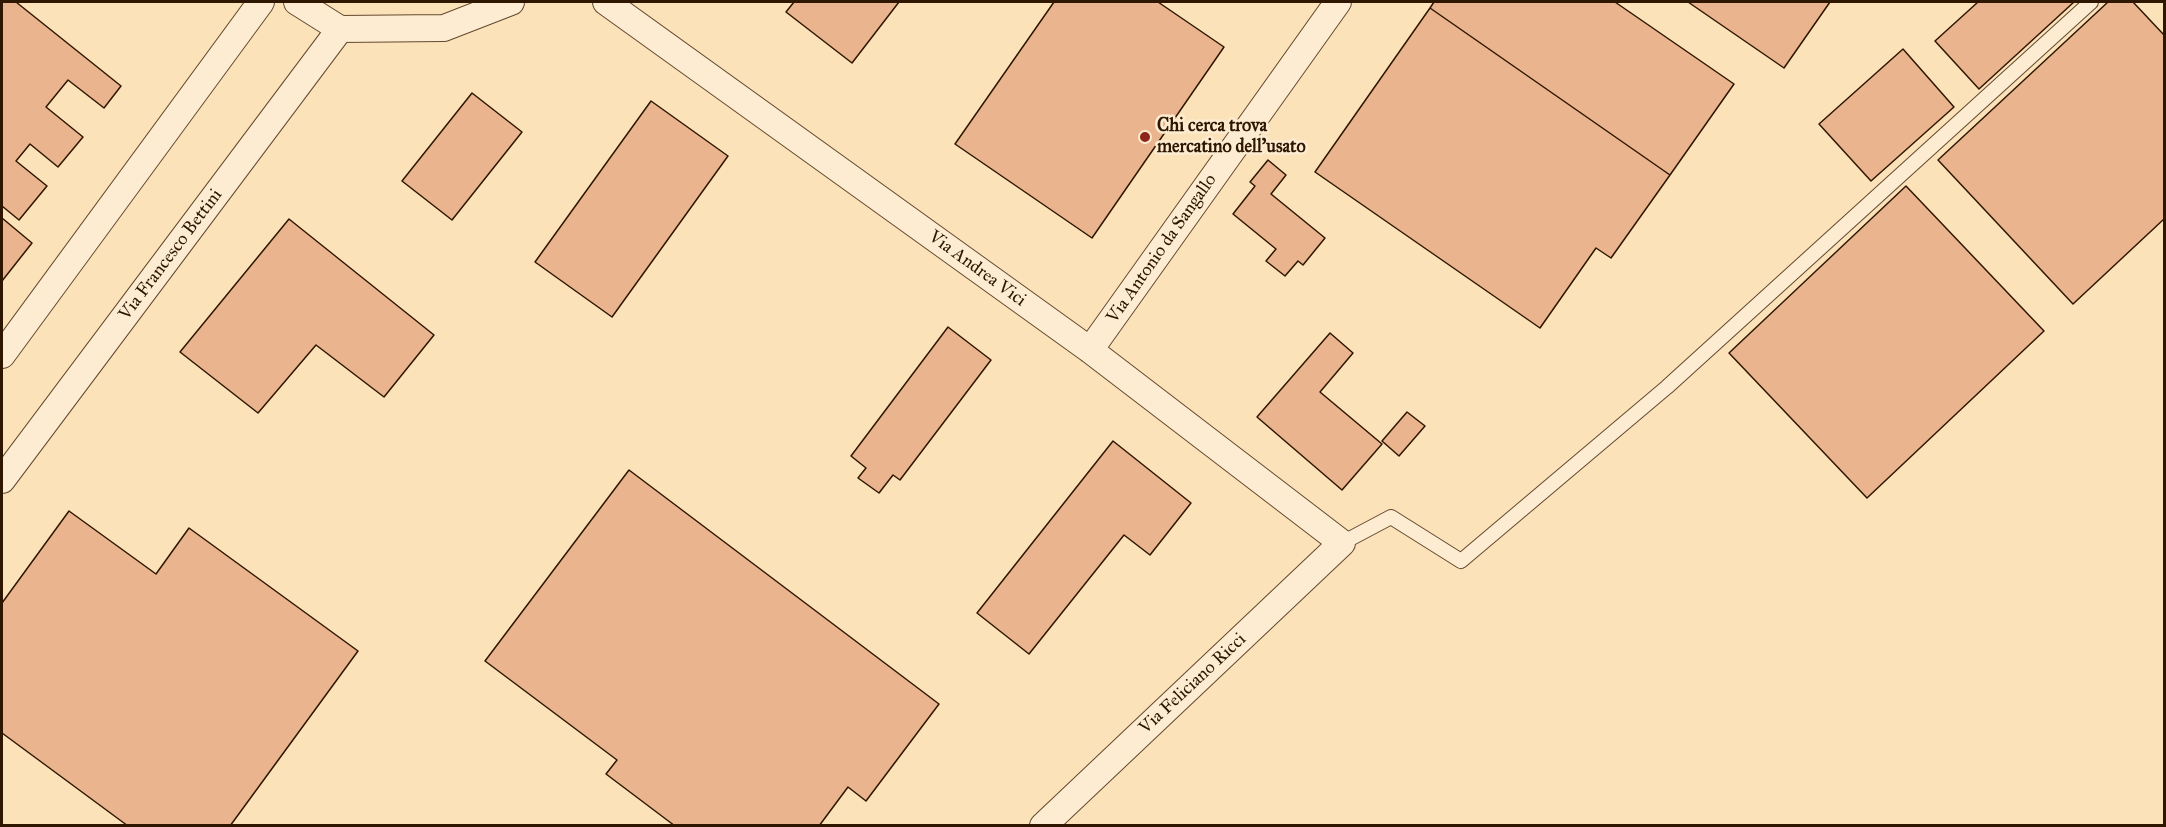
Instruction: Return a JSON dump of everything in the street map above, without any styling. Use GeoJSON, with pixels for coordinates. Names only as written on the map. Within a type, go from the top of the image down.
{"type":"FeatureCollection","features":[{"type":"Feature","properties":{"kind":"street"},"geometry":{"type":"LineString","coordinates":[[2,355],[261,2]]}},
{"type":"Feature","properties":{"kind":"street"},"geometry":{"type":"LineString","coordinates":[[297,2],[340,29],[444,28],[511,2]]}},
{"type":"Feature","properties":{"kind":"street","name":"Via Andrea Vici"},"geometry":{"type":"LineString","coordinates":[[606,2],[1090,350],[1342,543]]}},
{"type":"Feature","properties":{"kind":"street","name":"Via Antonio da Sangallo"},"geometry":{"type":"LineString","coordinates":[[1090,350],[1338,2]]}},
{"type":"Feature","properties":{"kind":"street","name":"Via Francesco Bettini"},"geometry":{"type":"LineString","coordinates":[[2,480],[340,29]]}},
{"type":"Feature","properties":{"kind":"street","name":"Via Feliciano Ricci"},"geometry":{"type":"LineString","coordinates":[[1043,825],[1342,543]]}},
{"type":"Feature","properties":{"kind":"lane"},"geometry":{"type":"LineString","coordinates":[[1342,543],[1391,516],[1461,561],[1666,387],[2091,2]]}},
{"type":"Feature","properties":{"kind":"building"},"geometry":{"type":"Polygon","coordinates":[[[2,2],[16,2],[121,86],[104,108],[68,80],[46,107],[83,137],[58,167],[30,144],[16,161],[47,186],[19,220],[2,206],[2,2]]]}},
{"type":"Feature","properties":{"kind":"building"},"geometry":{"type":"Polygon","coordinates":[[[794,2],[899,2],[852,63],[786,12],[794,2]]]}},
{"type":"Feature","properties":{"kind":"building"},"geometry":{"type":"Polygon","coordinates":[[[1054,2],[1158,2],[1224,47],[1092,238],[955,144],[1054,2]]]}},
{"type":"Feature","properties":{"kind":"building"},"geometry":{"type":"Polygon","coordinates":[[[1434,2],[1615,2],[1734,84],[1670,175],[1430,8],[1434,2]]]}},
{"type":"Feature","properties":{"kind":"building"},"geometry":{"type":"Polygon","coordinates":[[[1688,2],[1830,2],[1784,68],[1688,2]]]}},
{"type":"Feature","properties":{"kind":"building"},"geometry":{"type":"Polygon","coordinates":[[[1978,2],[2074,2],[1979,89],[1935,41],[1978,2]]]}},
{"type":"Feature","properties":{"kind":"building"},"geometry":{"type":"Polygon","coordinates":[[[2108,2],[2133,2],[2164,35],[2164,219],[2073,304],[1938,160],[2108,2]]]}},
{"type":"Feature","properties":{"kind":"building"},"geometry":{"type":"Polygon","coordinates":[[[1430,8],[1670,175],[1611,258],[1596,248],[1540,328],[1315,172],[1430,8]]]}},
{"type":"Feature","properties":{"kind":"building"},"geometry":{"type":"Polygon","coordinates":[[[1903,49],[1954,107],[1871,181],[1819,124],[1903,49]]]}},
{"type":"Feature","properties":{"kind":"building"},"geometry":{"type":"Polygon","coordinates":[[[472,93],[522,132],[452,220],[402,181],[472,93]]]}},
{"type":"Feature","properties":{"kind":"building"},"geometry":{"type":"Polygon","coordinates":[[[651,101],[728,156],[612,317],[535,262],[651,101]]]}},
{"type":"Feature","properties":{"kind":"building"},"geometry":{"type":"Polygon","coordinates":[[[1268,160],[1286,175],[1271,194],[1325,238],[1303,265],[1298,261],[1285,276],[1266,261],[1276,249],[1233,214],[1255,186],[1250,182],[1268,160]]]}},
{"type":"Feature","properties":{"kind":"building"},"geometry":{"type":"Polygon","coordinates":[[[1906,186],[2044,331],[1867,498],[1729,353],[1906,186]]]}},
{"type":"Feature","properties":{"kind":"building"},"geometry":{"type":"Polygon","coordinates":[[[2,218],[32,243],[2,281],[2,218]]]}},
{"type":"Feature","properties":{"kind":"building"},"geometry":{"type":"Polygon","coordinates":[[[289,219],[434,335],[384,397],[316,345],[258,413],[180,352],[289,219]]]}},
{"type":"Feature","properties":{"kind":"building"},"geometry":{"type":"Polygon","coordinates":[[[948,327],[991,360],[900,480],[893,475],[879,493],[858,478],[866,468],[851,456],[948,327]]]}},
{"type":"Feature","properties":{"kind":"building"},"geometry":{"type":"Polygon","coordinates":[[[1330,333],[1353,353],[1320,392],[1382,444],[1342,490],[1257,417],[1330,333]]]}},
{"type":"Feature","properties":{"kind":"building"},"geometry":{"type":"Polygon","coordinates":[[[1407,412],[1425,426],[1399,456],[1382,441],[1407,412]]]}},
{"type":"Feature","properties":{"kind":"building"},"geometry":{"type":"Polygon","coordinates":[[[1113,441],[1191,503],[1150,555],[1124,535],[1029,654],[977,613],[1113,441]]]}},
{"type":"Feature","properties":{"kind":"building"},"geometry":{"type":"Polygon","coordinates":[[[629,470],[939,704],[866,801],[848,787],[819,826],[675,826],[606,774],[617,760],[485,661],[629,470]]]}},
{"type":"Feature","properties":{"kind":"building"},"geometry":{"type":"Polygon","coordinates":[[[69,511],[156,574],[189,528],[358,651],[230,826],[128,826],[2,733],[2,603],[69,511]]]}},
{"type":"Feature","properties":{"kind":"place","name":"Chi cerca trova mercatino dell'usato"},"geometry":{"type":"Point","coordinates":[1145,137]}}]}
